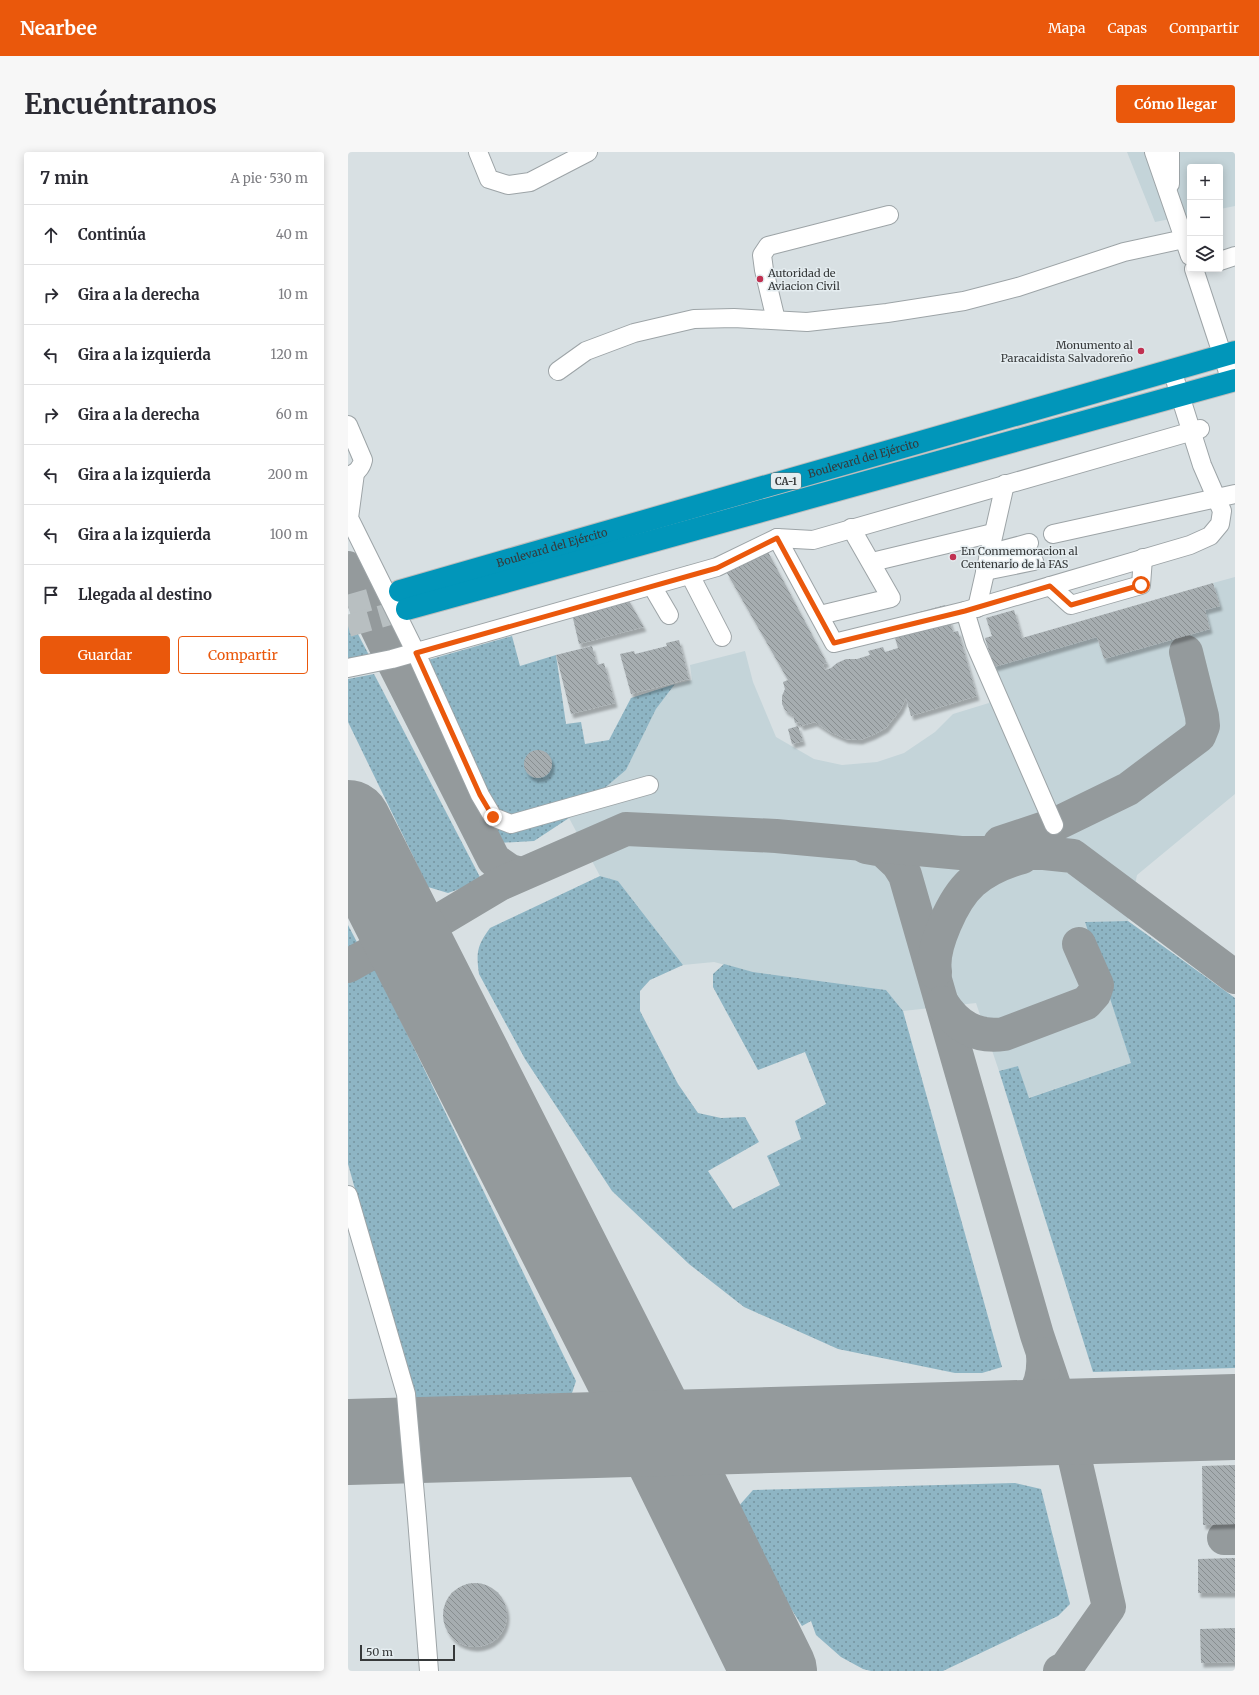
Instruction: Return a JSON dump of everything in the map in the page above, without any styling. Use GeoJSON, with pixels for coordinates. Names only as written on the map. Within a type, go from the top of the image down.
{"type":"FeatureCollection","features":[{"type":"Feature","properties":{"kind":"highway","name":"Boulevard del Ejército"},"geometry":{"type":"LineString","coordinates":[[1229,354],[1177,368],[403,600],[1233,380]]}},
{"type":"Feature","properties":{"kind":"street"},"geometry":{"type":"LineString","coordinates":[[478,152],[489,179],[508,185],[530,182],[588,152]]}},
{"type":"Feature","properties":{"kind":"street"},"geometry":{"type":"LineString","coordinates":[[1154,152],[1187,248]]}},
{"type":"Feature","properties":{"kind":"street"},"geometry":{"type":"LineString","coordinates":[[1170,152],[1171,201]]}},
{"type":"Feature","properties":{"kind":"street"},"geometry":{"type":"LineString","coordinates":[[776,320],[764,270],[762,255],[768,246],[889,215]]}},
{"type":"Feature","properties":{"kind":"street"},"geometry":{"type":"LineString","coordinates":[[558,371],[586,351],[634,333],[694,319],[734,318],[807,322],[887,313],[964,301],[1018,287],[1124,252],[1184,239]]}},
{"type":"Feature","properties":{"kind":"street"},"geometry":{"type":"LineString","coordinates":[[1223,259],[1235,256]]}},
{"type":"Feature","properties":{"kind":"street"},"geometry":{"type":"LineString","coordinates":[[1195,272],[1229,354],[1233,380]]}},
{"type":"Feature","properties":{"kind":"street"},"geometry":{"type":"LineString","coordinates":[[777,538],[834,643],[971,610],[1190,545],[1210,536],[1220,524],[1222,511],[1216,497],[1209,462],[1196,431],[1177,368]]}},
{"type":"Feature","properties":{"kind":"street"},"geometry":{"type":"LineString","coordinates":[[348,425],[363,460],[361,466],[351,475],[349,518],[416,653],[480,795],[493,817],[511,824],[649,785]]}},
{"type":"Feature","properties":{"kind":"street"},"geometry":{"type":"LineString","coordinates":[[348,668],[416,653],[717,568],[777,538],[813,540],[1005,484],[1196,431]]}},
{"type":"Feature","properties":{"kind":"street"},"geometry":{"type":"LineString","coordinates":[[1005,484],[985,571],[971,610],[975,644],[1054,825]]}},
{"type":"Feature","properties":{"kind":"street"},"geometry":{"type":"LineString","coordinates":[[1053,534],[1235,494]]}},
{"type":"Feature","properties":{"kind":"street"},"geometry":{"type":"LineString","coordinates":[[820,615],[891,598],[872,562],[851,528]]}},
{"type":"Feature","properties":{"kind":"street"},"geometry":{"type":"LineString","coordinates":[[872,562],[993,533]]}},
{"type":"Feature","properties":{"kind":"street"},"geometry":{"type":"LineString","coordinates":[[988,554],[1029,543]]}},
{"type":"Feature","properties":{"kind":"street"},"geometry":{"type":"LineString","coordinates":[[1050,586],[1071,605],[1141,585],[1144,558]]}},
{"type":"Feature","properties":{"kind":"street"},"geometry":{"type":"LineString","coordinates":[[985,571],[1034,561]]}},
{"type":"Feature","properties":{"kind":"street"},"geometry":{"type":"LineString","coordinates":[[690,576],[722,637]]}},
{"type":"Feature","properties":{"kind":"street"},"geometry":{"type":"LineString","coordinates":[[652,586],[669,615]]}},
{"type":"Feature","properties":{"kind":"street"},"geometry":{"type":"LineString","coordinates":[[348,1195],[406,1394],[429,1671]]}},
{"type":"Feature","properties":{"kind":"shaded area"},"geometry":{"type":"Polygon","coordinates":[[[1127,152],[1235,152],[1235,206],[1223,208],[1223,164],[1187,164],[1187,216],[1155,222],[1127,152]]]}},
{"type":"Feature","properties":{"kind":"shaded area"},"geometry":{"type":"Polygon","coordinates":[[[1235,577],[1235,794],[1137,875],[1128,921],[1085,922],[1131,1063],[1028,1098],[1018,1066],[999,1071],[976,1003],[903,1011],[886,990],[753,972],[714,962],[683,965],[618,881],[600,876],[569,818],[626,770],[656,709],[675,684],[692,680],[690,665],[745,651],[753,682],[776,737],[814,759],[842,765],[877,762],[904,753],[935,732],[953,714],[989,703],[994,667],[1097,637],[1104,659],[1210,629],[1205,610],[1220,606],[1213,583],[1235,577]]]}},
{"type":"Feature","properties":{"kind":"shaded area"},"geometry":{"type":"Polygon","coordinates":[[[348,615],[371,659],[348,667],[348,615]]]}},
{"type":"Feature","properties":{"kind":"shaded area"},"geometry":{"type":"Polygon","coordinates":[[[512,636],[520,666],[556,655],[566,724],[581,722],[585,744],[609,740],[631,698],[675,684],[656,709],[626,770],[569,818],[534,841],[499,843],[428,660],[512,636]]]}},
{"type":"Feature","properties":{"kind":"shaded area"},"geometry":{"type":"Polygon","coordinates":[[[374,674],[482,881],[448,893],[428,887],[348,722],[348,679],[374,674]]]}},
{"type":"Feature","properties":{"kind":"shaded area"},"geometry":{"type":"Polygon","coordinates":[[[600,876],[618,881],[683,965],[650,980],[640,991],[640,1011],[678,1084],[698,1113],[721,1118],[745,1117],[759,1142],[708,1171],[733,1209],[780,1185],[767,1156],[801,1139],[795,1121],[826,1104],[805,1052],[758,1070],[713,987],[713,974],[724,964],[753,972],[886,990],[903,1011],[1002,1367],[982,1373],[955,1373],[838,1349],[744,1307],[689,1264],[612,1191],[525,1059],[479,974],[478,960],[478,950],[482,940],[490,928],[600,876]]]}},
{"type":"Feature","properties":{"kind":"shaded area"},"geometry":{"type":"Polygon","coordinates":[[[1128,921],[1235,998],[1235,1368],[1093,1372],[999,1071],[1018,1066],[1029,1098],[1131,1063],[1085,922],[1128,921]]]}},
{"type":"Feature","properties":{"kind":"shaded area"},"geometry":{"type":"Polygon","coordinates":[[[348,925],[359,946],[348,952],[348,925]]]}},
{"type":"Feature","properties":{"kind":"shaded area"},"geometry":{"type":"Polygon","coordinates":[[[375,968],[576,1381],[572,1393],[414,1400],[348,1164],[348,983],[375,968]]]}},
{"type":"Feature","properties":{"kind":"shaded area"},"geometry":{"type":"Polygon","coordinates":[[[1015,1483],[1041,1489],[1070,1604],[1058,1616],[943,1671],[871,1671],[863,1669],[841,1657],[816,1635],[811,1621],[802,1626],[742,1531],[737,1508],[753,1490],[1015,1483]]]}},
{"type":"Feature","properties":{"kind":"building"},"geometry":{"type":"Polygon","coordinates":[[[768,552],[827,663],[823,664],[825,670],[846,659],[857,659],[870,655],[868,651],[883,647],[885,652],[898,648],[890,620],[945,605],[953,632],[958,631],[977,696],[911,716],[906,698],[901,709],[886,728],[860,740],[846,739],[830,732],[815,722],[801,726],[799,722],[795,723],[793,715],[785,710],[782,704],[782,696],[785,689],[783,682],[788,680],[727,573],[768,552]]]}},
{"type":"Feature","properties":{"kind":"building"},"geometry":{"type":"Polygon","coordinates":[[[1213,583],[1220,606],[1205,610],[1210,629],[1104,659],[1097,637],[994,667],[985,638],[992,636],[986,618],[1014,610],[1022,638],[1213,583]]]}},
{"type":"Feature","properties":{"kind":"building"},"geometry":{"type":"Polygon","coordinates":[[[628,599],[644,627],[579,644],[572,614],[628,599]]]}},
{"type":"Feature","properties":{"kind":"building"},"geometry":{"type":"Polygon","coordinates":[[[679,640],[689,679],[631,694],[620,654],[634,651],[635,654],[667,646],[666,643],[679,640]]]}},
{"type":"Feature","properties":{"kind":"building"},"geometry":{"type":"Polygon","coordinates":[[[592,646],[597,665],[604,663],[615,703],[571,714],[556,655],[592,646]]]}},
{"type":"Feature","properties":{"kind":"building"},"geometry":{"type":"Polygon","coordinates":[[[798,726],[803,741],[792,744],[788,729],[798,726]]]}},
{"type":"Feature","properties":{"kind":"building"},"geometry":{"type":"Polygon","coordinates":[[[538,750],[548,754],[552,764],[548,774],[538,778],[528,774],[524,764],[528,754],[538,750]]]}},
{"type":"Feature","properties":{"kind":"building"},"geometry":{"type":"Polygon","coordinates":[[[1235,1465],[1235,1524],[1203,1525],[1202,1466],[1235,1465]]]}},
{"type":"Feature","properties":{"kind":"building"},"geometry":{"type":"Polygon","coordinates":[[[1235,1558],[1235,1593],[1198,1593],[1198,1559],[1235,1558]]]}},
{"type":"Feature","properties":{"kind":"building"},"geometry":{"type":"Polygon","coordinates":[[[475,1583],[487,1586],[498,1592],[504,1603],[507,1615],[504,1627],[498,1638],[487,1644],[475,1647],[463,1644],[452,1638],[446,1627],[443,1615],[446,1603],[452,1592],[463,1586],[475,1583]]]}},
{"type":"Feature","properties":{"kind":"building"},"geometry":{"type":"Polygon","coordinates":[[[1235,1628],[1235,1662],[1201,1663],[1200,1629],[1235,1628]]]}},
{"type":"Feature","properties":{"kind":"taxiway"},"geometry":{"type":"LineString","coordinates":[[348,568],[392,659],[494,860],[510,871],[521,874]]}},
{"type":"Feature","properties":{"kind":"taxiway"},"geometry":{"type":"LineString","coordinates":[[1000,843],[1054,825],[1128,789],[1199,736],[1203,726],[1202,716],[1186,652]]}},
{"type":"Feature","properties":{"kind":"taxiway"},"geometry":{"type":"LineString","coordinates":[[426,975],[423,956],[424,941],[429,930],[438,921],[500,884],[626,829],[776,836],[961,853],[1044,853],[1073,856],[1235,977]]}},
{"type":"Feature","properties":{"kind":"taxiway"},"geometry":{"type":"LineString","coordinates":[[866,847],[883,850],[898,864],[905,875],[1037,1335],[1066,1421],[1109,1607],[1066,1668],[1060,1671]]}},
{"type":"Feature","properties":{"kind":"taxiway"},"geometry":{"type":"LineString","coordinates":[[935,972],[936,950],[940,937],[951,911],[965,890],[972,882],[989,870],[1022,857]]}},
{"type":"Feature","properties":{"kind":"taxiway"},"geometry":{"type":"LineString","coordinates":[[388,900],[399,913],[409,920],[421,923],[438,921]]}},
{"type":"Feature","properties":{"kind":"taxiway"},"geometry":{"type":"LineString","coordinates":[[348,966],[405,934]]}},
{"type":"Feature","properties":{"kind":"taxiway"},"geometry":{"type":"LineString","coordinates":[[942,1003],[954,1018],[968,1029],[994,1035],[1004,1034],[1086,1003],[1094,994],[1097,985],[1079,944]]}},
{"type":"Feature","properties":{"kind":"taxiway"},"geometry":{"type":"LineString","coordinates":[[994,1424],[1006,1419],[1025,1406],[1032,1398],[1038,1389],[1041,1379],[1043,1354]]}},
{"type":"Feature","properties":{"kind":"taxiway"},"geometry":{"type":"LineString","coordinates":[[646,1410],[659,1419],[672,1425],[701,1432]]}},
{"type":"Feature","properties":{"kind":"taxiway"},"geometry":{"type":"LineString","coordinates":[[679,1477],[679,1462],[682,1451],[689,1441],[701,1432]]}},
{"type":"Feature","properties":{"kind":"taxiway"},"geometry":{"type":"LineString","coordinates":[[1224,1538],[1235,1538]]}},
{"type":"Feature","properties":{"kind":"runway"},"geometry":{"type":"LineString","coordinates":[[348,823],[646,1410],[774,1671]]}},
{"type":"Feature","properties":{"kind":"runway"},"geometry":{"type":"LineString","coordinates":[[348,1442],[1235,1417]]}},
{"type":"Feature","properties":{"kind":"tunnel"},"geometry":{"type":"LineString","coordinates":[[348,606],[400,591]]}},
{"type":"Feature","properties":{"kind":"tunnel"},"geometry":{"type":"LineString","coordinates":[[348,626],[407,609]]}},
{"type":"Feature","properties":{"kind":"place","name":"Autoridad de Aviacion Civil"},"geometry":{"type":"Point","coordinates":[760,279]}},
{"type":"Feature","properties":{"kind":"place","name":"Monumento al Paracaidista Salvadoreño"},"geometry":{"type":"Point","coordinates":[1141,351]}},
{"type":"Feature","properties":{"kind":"place","name":"En Conmemoracion al Centenario de la FAS"},"geometry":{"type":"Point","coordinates":[953,557]}},
{"type":"Feature","properties":{"kind":"route"},"geometry":{"type":"LineString","coordinates":[[493,817],[480,795],[416,653],[717,568],[777,538],[834,643],[965,611],[1050,586],[1071,605],[1141,585]]}}]}
